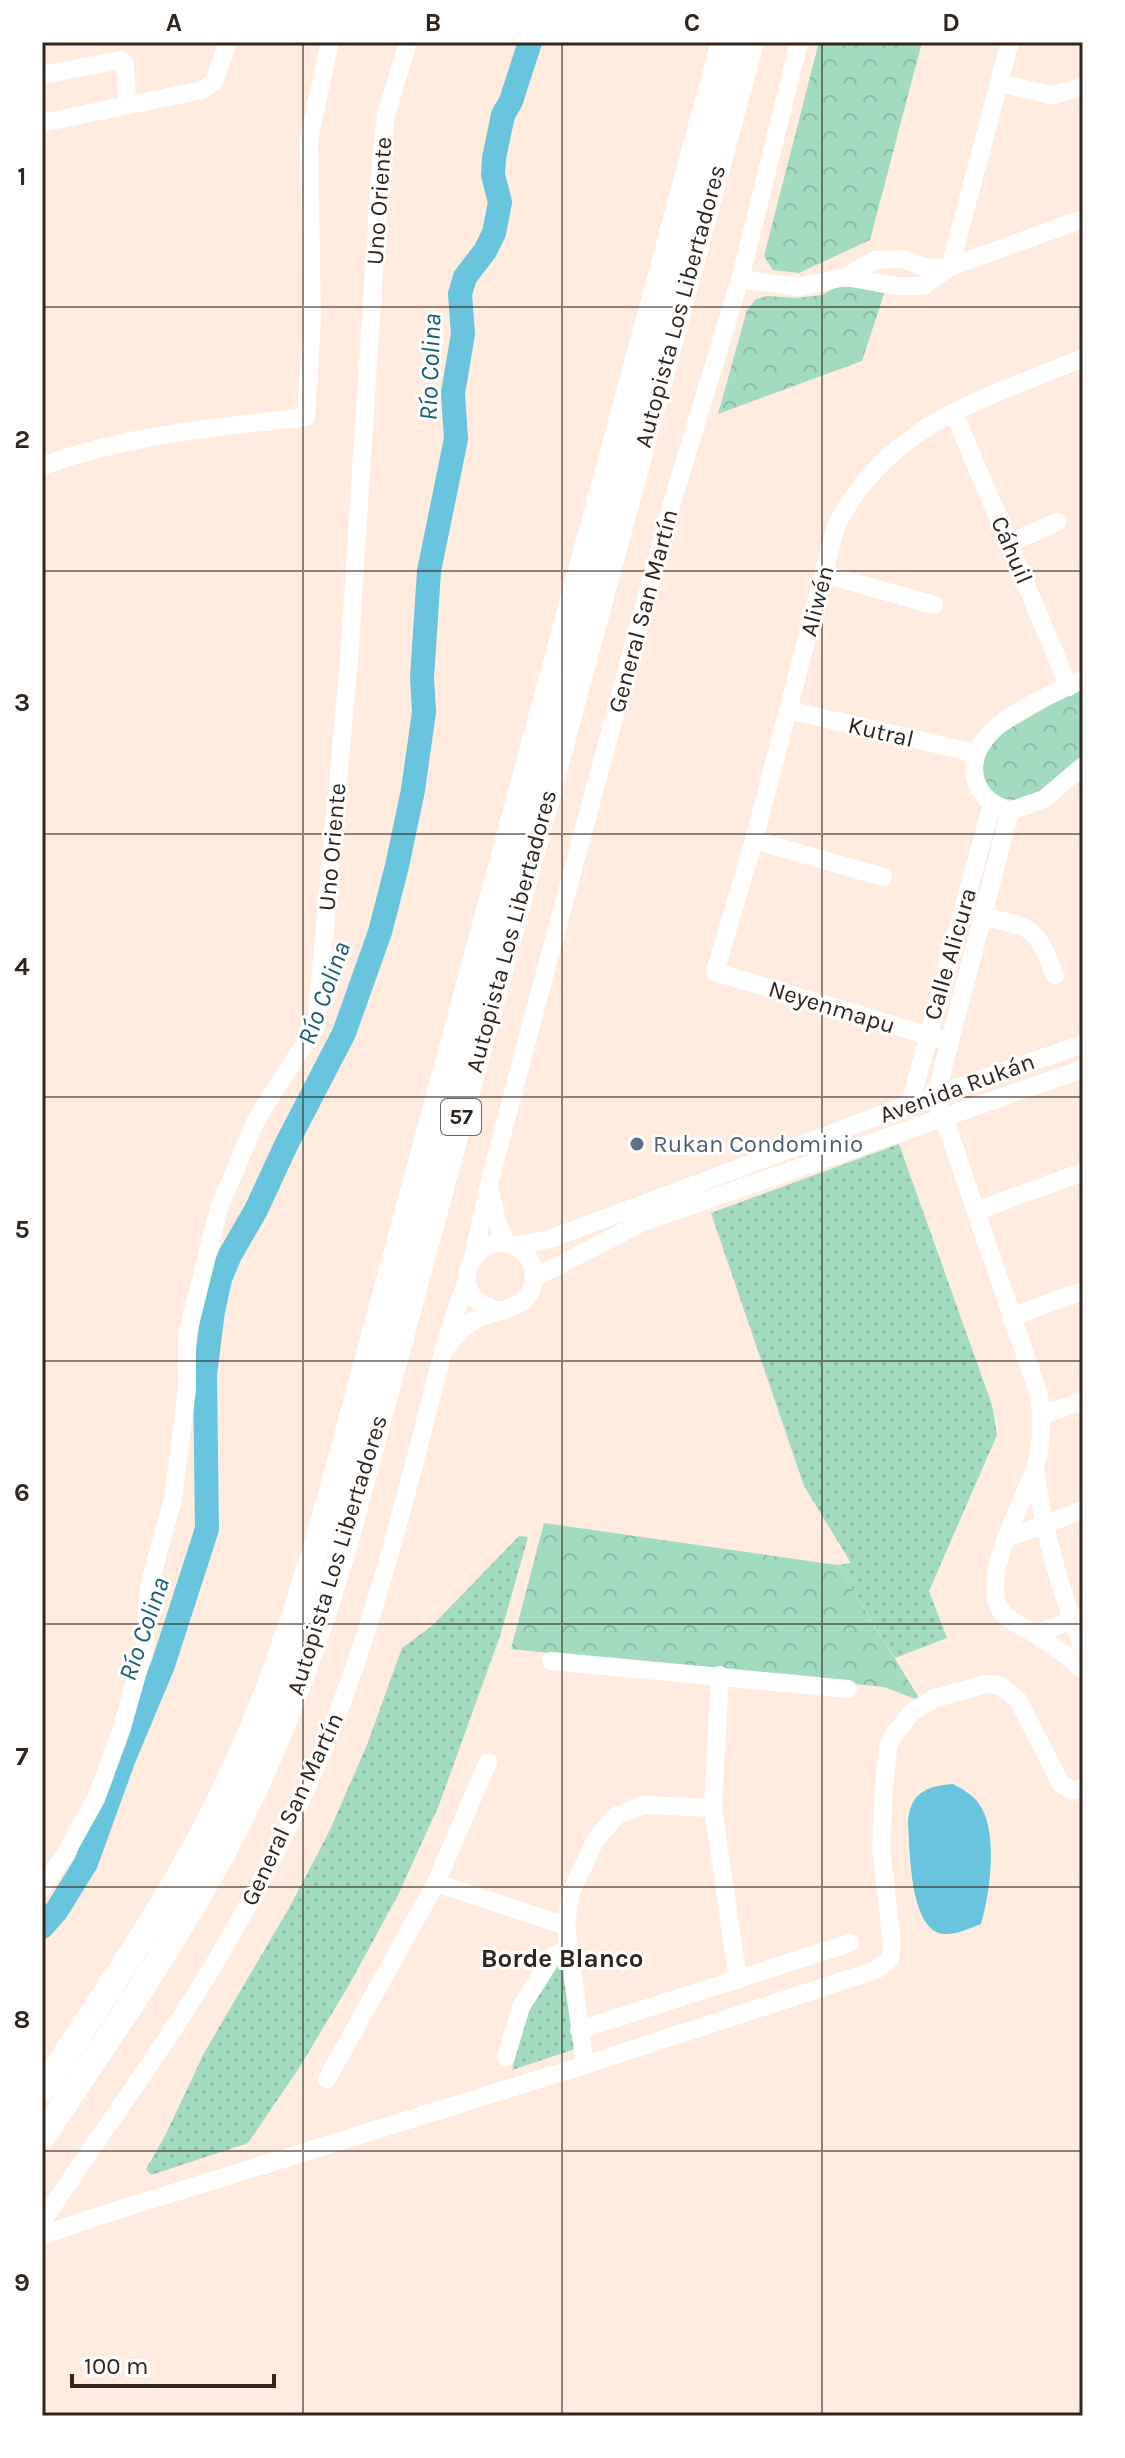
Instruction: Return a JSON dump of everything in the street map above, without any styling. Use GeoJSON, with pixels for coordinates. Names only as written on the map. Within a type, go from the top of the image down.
{"type":"FeatureCollection","features":[{"type":"Feature","properties":{"kind":"highway","name":"Autopista Los Libertadores"},"geometry":{"type":"LineString","coordinates":[[42,2090],[138,1945],[191,1855],[249,1738],[294,1621],[345,1447],[724,42]]}},
{"type":"Feature","properties":{"kind":"highway","name":"Autopista Los Libertadores"},"geometry":{"type":"LineString","coordinates":[[42,2137],[155,1965],[216,1864],[268,1761],[317,1634],[353,1517],[751,42]]}},
{"type":"Feature","properties":{"kind":"street"},"geometry":{"type":"LineString","coordinates":[[42,123],[202,90],[214,82],[228,42]]}},
{"type":"Feature","properties":{"kind":"street"},"geometry":{"type":"LineString","coordinates":[[42,466],[92,448],[146,436],[306,417],[312,320],[309,139],[330,42]]}},
{"type":"Feature","properties":{"kind":"street","name":"Uno Oriente"},"geometry":{"type":"LineString","coordinates":[[42,1888],[96,1799],[121,1731],[144,1650],[149,1586],[173,1499],[187,1389],[187,1336],[219,1208],[257,1118],[316,1026],[349,660],[381,161],[386,115],[408,42]]}},
{"type":"Feature","properties":{"kind":"street","name":"General San Martín"},"geometry":{"type":"LineString","coordinates":[[473,1258],[490,1180],[672,503],[740,279],[799,42]]}},
{"type":"Feature","properties":{"kind":"street"},"geometry":{"type":"LineString","coordinates":[[950,267],[1010,42]]}},
{"type":"Feature","properties":{"kind":"street"},"geometry":{"type":"LineString","coordinates":[[42,75],[121,60],[125,64],[127,105]]}},
{"type":"Feature","properties":{"kind":"street"},"geometry":{"type":"LineString","coordinates":[[999,83],[1051,95],[1083,87]]}},
{"type":"Feature","properties":{"kind":"street"},"geometry":{"type":"LineString","coordinates":[[845,277],[896,286],[923,286],[950,267],[1083,219]]}},
{"type":"Feature","properties":{"kind":"street"},"geometry":{"type":"LineString","coordinates":[[740,279],[799,287],[845,277],[875,260],[903,259],[926,268],[950,267]]}},
{"type":"Feature","properties":{"kind":"street"},"geometry":{"type":"LineString","coordinates":[[896,286],[903,259]]}},
{"type":"Feature","properties":{"kind":"street","name":"Aliwén"},"geometry":{"type":"LineString","coordinates":[[715,972],[754,840],[836,526],[862,483],[902,443],[954,413],[1083,358]]}},
{"type":"Feature","properties":{"kind":"street","name":"Cáhuil"},"geometry":{"type":"LineString","coordinates":[[954,413],[1009,543],[1076,683]]}},
{"type":"Feature","properties":{"kind":"street"},"geometry":{"type":"LineString","coordinates":[[1009,543],[1057,522]]}},
{"type":"Feature","properties":{"kind":"street"},"geometry":{"type":"LineString","coordinates":[[824,574],[934,605]]}},
{"type":"Feature","properties":{"kind":"street"},"geometry":{"type":"LineString","coordinates":[[1076,683],[995,728],[975,753],[974,772],[978,786],[992,804],[1010,811],[1044,799],[1083,766]]}},
{"type":"Feature","properties":{"kind":"street","name":"Kutral"},"geometry":{"type":"LineString","coordinates":[[788,710],[975,753]]}},
{"type":"Feature","properties":{"kind":"street","name":"Calle Alicura"},"geometry":{"type":"LineString","coordinates":[[910,1104],[992,804]]}},
{"type":"Feature","properties":{"kind":"street","name":"Calle Alicura"},"geometry":{"type":"LineString","coordinates":[[936,1095],[1010,811]]}},
{"type":"Feature","properties":{"kind":"street"},"geometry":{"type":"LineString","coordinates":[[754,840],[883,877]]}},
{"type":"Feature","properties":{"kind":"street"},"geometry":{"type":"LineString","coordinates":[[982,916],[1028,928],[1041,943],[1055,975]]}},
{"type":"Feature","properties":{"kind":"street","name":"Neyenmapu"},"geometry":{"type":"LineString","coordinates":[[715,972],[950,1042]]}},
{"type":"Feature","properties":{"kind":"street","name":"Avenida Rukán"},"geometry":{"type":"LineString","coordinates":[[534,1278],[641,1223],[910,1104],[1083,1044]]}},
{"type":"Feature","properties":{"kind":"street","name":"Avenida Rukán"},"geometry":{"type":"LineString","coordinates":[[511,1245],[550,1239],[739,1178],[943,1119],[1083,1069]]}},
{"type":"Feature","properties":{"kind":"street"},"geometry":{"type":"LineString","coordinates":[[936,1095],[1039,1395],[1042,1415],[1035,1467],[1007,1538],[994,1586],[995,1596],[1008,1617],[1083,1670]]}},
{"type":"Feature","properties":{"kind":"street"},"geometry":{"type":"LineString","coordinates":[[976,1211],[1083,1172]]}},
{"type":"Feature","properties":{"kind":"street","name":"General San Martín"},"geometry":{"type":"LineString","coordinates":[[490,1180],[493,1209],[511,1245]]}},
{"type":"Feature","properties":{"kind":"street"},"geometry":{"type":"LineString","coordinates":[[443,1352],[462,1329],[497,1310],[515,1307],[532,1287],[534,1278],[527,1256],[511,1245],[491,1244],[473,1258],[467,1281],[474,1297],[488,1308],[497,1310]]}},
{"type":"Feature","properties":{"kind":"street","name":"General San Martín"},"geometry":{"type":"LineString","coordinates":[[42,2222],[200,1988],[252,1898],[296,1811],[339,1709],[362,1644],[454,1313],[467,1281]]}},
{"type":"Feature","properties":{"kind":"street"},"geometry":{"type":"LineString","coordinates":[[1010,1317],[1083,1291]]}},
{"type":"Feature","properties":{"kind":"street"},"geometry":{"type":"LineString","coordinates":[[1042,1415],[1083,1401]]}},
{"type":"Feature","properties":{"kind":"street"},"geometry":{"type":"LineString","coordinates":[[1035,1467],[1043,1524],[1058,1582],[1077,1618],[1083,1648]]}},
{"type":"Feature","properties":{"kind":"street"},"geometry":{"type":"LineString","coordinates":[[1007,1538],[1083,1510]]}},
{"type":"Feature","properties":{"kind":"street"},"geometry":{"type":"LineString","coordinates":[[1035,1634],[1077,1618]]}},
{"type":"Feature","properties":{"kind":"street"},"geometry":{"type":"LineString","coordinates":[[551,1661],[848,1689]]}},
{"type":"Feature","properties":{"kind":"street"},"geometry":{"type":"LineString","coordinates":[[720,1675],[713,1808],[738,1980]]}},
{"type":"Feature","properties":{"kind":"street"},"geometry":{"type":"LineString","coordinates":[[42,2236],[876,1970],[890,1959],[892,1942],[881,1849],[889,1744],[903,1720],[922,1704],[986,1684],[1008,1689],[1018,1700],[1061,1784],[1072,1791],[1083,1788]]}},
{"type":"Feature","properties":{"kind":"street"},"geometry":{"type":"LineString","coordinates":[[327,2079],[436,1883],[488,1762]]}},
{"type":"Feature","properties":{"kind":"street"},"geometry":{"type":"LineString","coordinates":[[585,2065],[566,1926],[571,1892],[596,1839],[616,1816],[643,1805],[713,1808]]}},
{"type":"Feature","properties":{"kind":"street"},"geometry":{"type":"LineString","coordinates":[[436,1883],[566,1926]]}},
{"type":"Feature","properties":{"kind":"street"},"geometry":{"type":"LineString","coordinates":[[579,2030],[850,1943]]}},
{"type":"Feature","properties":{"kind":"street"},"geometry":{"type":"LineString","coordinates":[[506,2057],[521,2007],[554,1955],[568,1950]]}},
{"type":"Feature","properties":{"kind":"street"},"geometry":{"type":"LineString","coordinates":[[61,2193],[69,2208],[92,2218]]}},
{"type":"Feature","properties":{"kind":"green space"},"geometry":{"type":"Polygon","coordinates":[[[819,42],[922,42],[870,240],[799,273],[773,270],[764,256],[819,42]]]}},
{"type":"Feature","properties":{"kind":"green space"},"geometry":{"type":"Polygon","coordinates":[[[843,283],[885,291],[862,361],[718,414],[747,310],[756,299],[822,295],[843,283]]]}},
{"type":"Feature","properties":{"kind":"green space"},"geometry":{"type":"Polygon","coordinates":[[[1083,686],[1083,756],[1047,787],[1022,799],[1008,799],[995,794],[981,782],[985,743],[1083,686]]]}},
{"type":"Feature","properties":{"kind":"green space"},"geometry":{"type":"Polygon","coordinates":[[[899,1144],[992,1405],[997,1435],[929,1591],[947,1638],[895,1658],[837,1565],[851,1563],[804,1486],[711,1213],[899,1144]]]}},
{"type":"Feature","properties":{"kind":"green space"},"geometry":{"type":"Polygon","coordinates":[[[544,1523],[837,1565],[921,1701],[884,1687],[511,1649],[544,1523]]]}},
{"type":"Feature","properties":{"kind":"green space"},"geometry":{"type":"Polygon","coordinates":[[[519,1536],[528,1537],[500,1636],[439,1805],[398,1895],[349,1985],[299,2068],[248,2143],[151,2175],[146,2169],[204,2053],[289,1908],[329,1832],[367,1745],[402,1648],[432,1626],[519,1536]]]}},
{"type":"Feature","properties":{"kind":"green space"},"geometry":{"type":"Polygon","coordinates":[[[564,1960],[575,2049],[512,2070],[527,2010],[558,1962],[564,1960]]]}},
{"type":"Feature","properties":{"kind":"water"},"geometry":{"type":"Polygon","coordinates":[[[953,1784],[972,1796],[981,1807],[989,1833],[991,1865],[981,1924],[944,1934],[932,1929],[918,1904],[911,1868],[908,1822],[912,1804],[921,1793],[953,1784]]]}},
{"type":"Feature","properties":{"kind":"waterway","name":"Río Colina"},"geometry":{"type":"LineString","coordinates":[[42,1927],[57,1910],[86,1863],[124,1758],[163,1665],[207,1529],[205,1374],[220,1279],[344,1033],[380,932],[413,790],[424,712],[422,678],[429,571],[456,439],[453,393],[463,334],[460,294],[465,277],[494,233],[500,202],[493,175],[494,158],[503,115],[511,101],[530,42]]}},
{"type":"Feature","properties":{"kind":"place","name":"Rukan Condominio"},"geometry":{"type":"Point","coordinates":[637,1144]}},
{"type":"Feature","properties":{"kind":"district","name":"Borde Blanco"},"geometry":{"type":"Point","coordinates":[562,1958]}}]}
